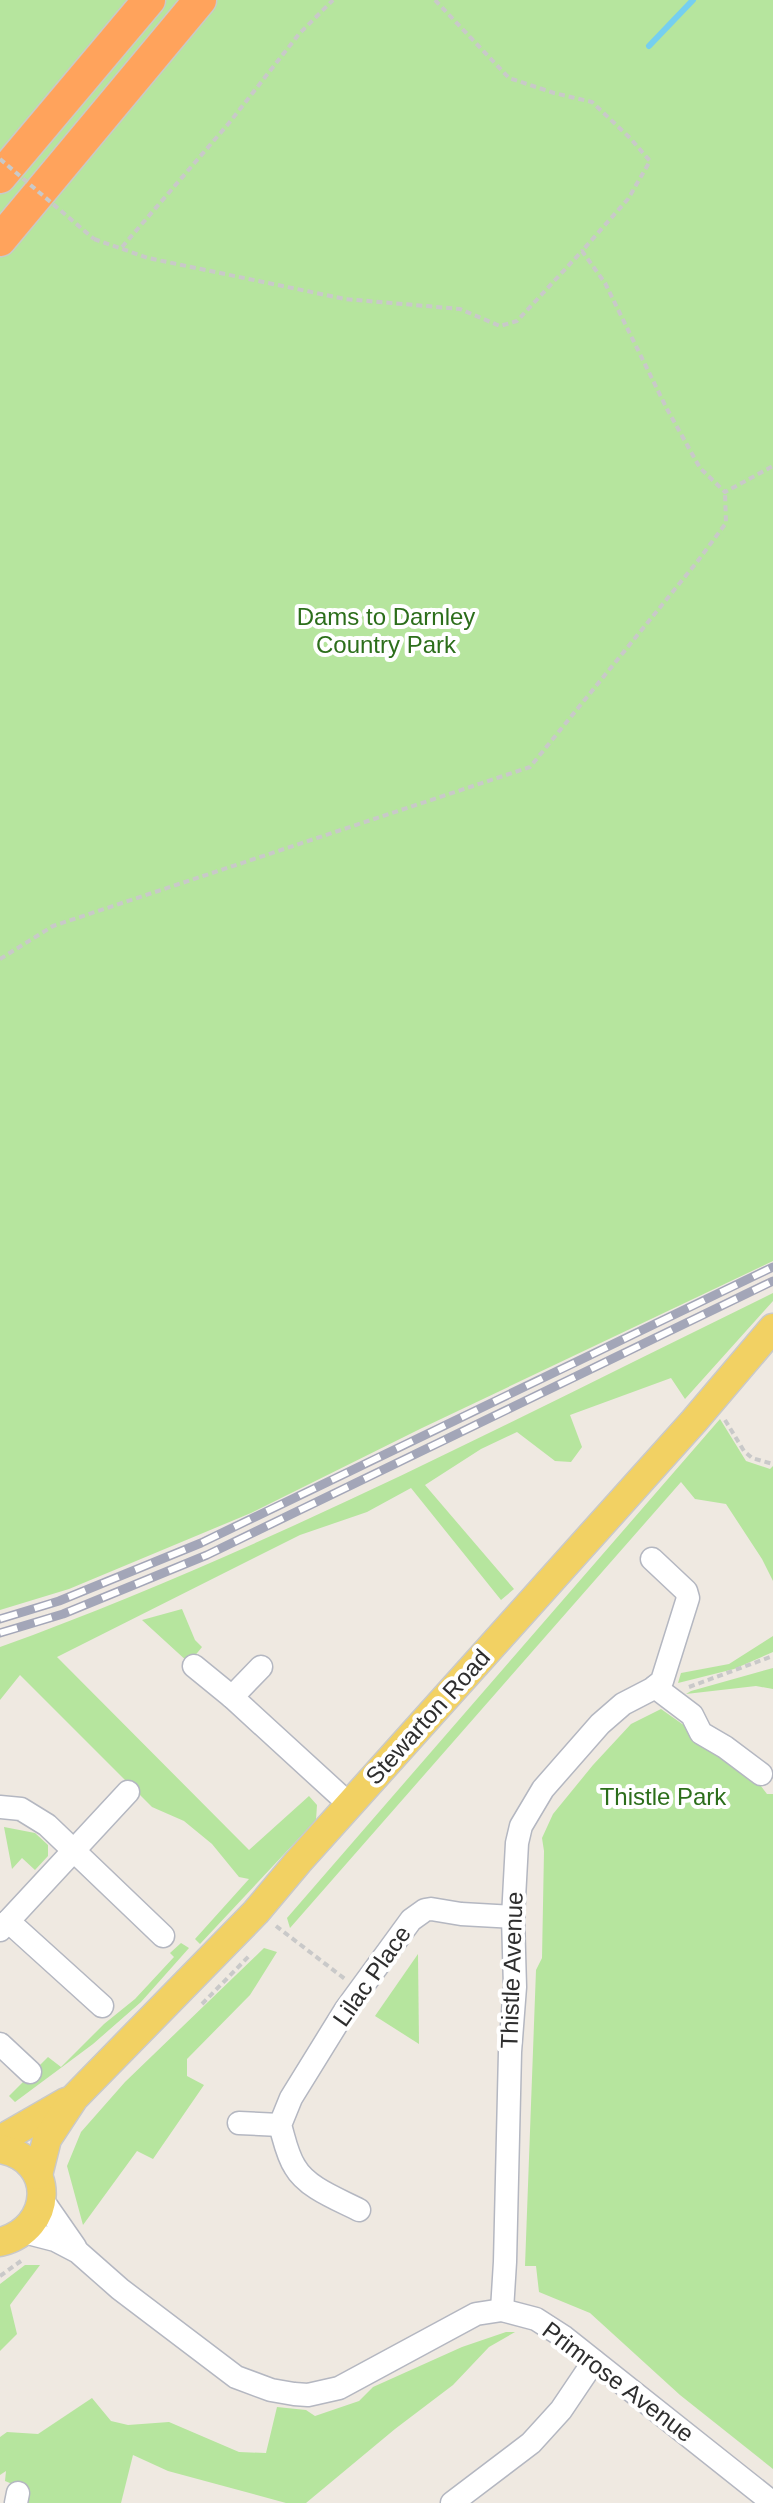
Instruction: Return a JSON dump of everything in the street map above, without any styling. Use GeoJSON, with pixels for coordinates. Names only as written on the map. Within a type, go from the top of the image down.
{"type":"FeatureCollection","features":[{"type":"Feature","properties":{"kind":"highway"},"geometry":{"type":"LineString","coordinates":[[0,177],[149,0]]}},
{"type":"Feature","properties":{"kind":"highway"},"geometry":{"type":"LineString","coordinates":[[0,240],[200,0]]}},
{"type":"Feature","properties":{"kind":"main road","name":"Stewarton Road"},"geometry":{"type":"LineString","coordinates":[[6,2240],[37,2216],[47,2139],[74,2098],[256,1912],[694,1421],[773,1328]]}},
{"type":"Feature","properties":{"kind":"main road","name":"Stewarton Road"},"geometry":{"type":"LineString","coordinates":[[0,2140],[74,2098]]}},
{"type":"Feature","properties":{"kind":"main road"},"geometry":{"type":"LineString","coordinates":[[0,2149],[16,2152],[29,2162],[40,2187]]}},
{"type":"Feature","properties":{"kind":"street"},"geometry":{"type":"LineString","coordinates":[[652,1559],[686,1591],[688,1598],[662,1681],[663,1692],[692,1715],[701,1733],[761,1774]]}},
{"type":"Feature","properties":{"kind":"street"},"geometry":{"type":"LineString","coordinates":[[194,1666],[350,1805]]}},
{"type":"Feature","properties":{"kind":"street"},"geometry":{"type":"LineString","coordinates":[[232,1697],[261,1667]]}},
{"type":"Feature","properties":{"kind":"street","name":"Thistle Avenue"},"geometry":{"type":"LineString","coordinates":[[502,2310],[515,1987],[513,1917],[517,1843],[521,1826],[543,1789],[600,1724],[623,1704],[663,1692]]}},
{"type":"Feature","properties":{"kind":"street"},"geometry":{"type":"LineString","coordinates":[[102,2006],[4,1925],[128,1792]]}},
{"type":"Feature","properties":{"kind":"street"},"geometry":{"type":"LineString","coordinates":[[0,1807],[21,1809],[36,1816],[163,1936]]}},
{"type":"Feature","properties":{"kind":"street","name":"Lilac Place"},"geometry":{"type":"LineString","coordinates":[[280,2125],[291,2098],[360,1990],[411,1920],[425,1910],[513,1917]]}},
{"type":"Feature","properties":{"kind":"street"},"geometry":{"type":"LineString","coordinates":[[0,2044],[30,2072]]}},
{"type":"Feature","properties":{"kind":"street"},"geometry":{"type":"LineString","coordinates":[[239,2123],[280,2125],[293,2165],[300,2175],[359,2210]]}},
{"type":"Feature","properties":{"kind":"street"},"geometry":{"type":"LineString","coordinates":[[40,2187],[78,2252]]}},
{"type":"Feature","properties":{"kind":"street"},"geometry":{"type":"LineString","coordinates":[[6,2240],[55,2240],[78,2252],[120,2289],[236,2377],[271,2390],[294,2394],[308,2395],[339,2388],[476,2314],[502,2310]]}},
{"type":"Feature","properties":{"kind":"street","name":"Primrose Avenue"},"geometry":{"type":"LineString","coordinates":[[502,2310],[536,2319],[564,2337],[773,2503]]}},
{"type":"Feature","properties":{"kind":"street"},"geometry":{"type":"LineString","coordinates":[[452,2503],[531,2443],[561,2410],[594,2361]]}},
{"type":"Feature","properties":{"kind":"path"},"geometry":{"type":"LineString","coordinates":[[122,247],[229,123],[299,34],[333,0]]}},
{"type":"Feature","properties":{"kind":"path"},"geometry":{"type":"LineString","coordinates":[[0,159],[94,239],[148,258],[345,299],[460,309],[500,326],[517,321],[628,199],[650,161],[592,102],[509,78],[435,0]]}},
{"type":"Feature","properties":{"kind":"path"},"geometry":{"type":"LineString","coordinates":[[0,959],[53,926],[530,767],[726,523],[725,492],[700,468],[667,409],[605,283],[582,251]]}},
{"type":"Feature","properties":{"kind":"path"},"geometry":{"type":"LineString","coordinates":[[725,492],[773,466]]}},
{"type":"Feature","properties":{"kind":"path"},"geometry":{"type":"LineString","coordinates":[[722,1414],[744,1451],[752,1458],[773,1464]]}},
{"type":"Feature","properties":{"kind":"path"},"geometry":{"type":"LineString","coordinates":[[663,1692],[687,1688],[773,1656]]}},
{"type":"Feature","properties":{"kind":"path"},"geometry":{"type":"LineString","coordinates":[[256,1912],[360,1990]]}},
{"type":"Feature","properties":{"kind":"green space","name":"Dams to Darnley Country Park"},"geometry":{"type":"Polygon","coordinates":[[[0,0],[773,0],[773,1261],[251,1513],[69,1589],[0,1610],[0,0]]]}},
{"type":"Feature","properties":{"kind":"green space"},"geometry":{"type":"Polygon","coordinates":[[[773,1293],[773,1301],[685,1399],[671,1378],[570,1415],[582,1447],[571,1462],[555,1461],[517,1432],[481,1449],[425,1485],[514,1589],[501,1600],[411,1488],[367,1512],[300,1535],[57,1657],[249,1850],[309,1796],[317,1805],[316,1820],[200,1944],[195,1939],[249,1879],[239,1877],[212,1844],[184,1821],[152,1807],[20,1675],[0,1700],[0,1647],[99,1609],[295,1525],[773,1293]]]}},
{"type":"Feature","properties":{"kind":"green space"},"geometry":{"type":"Polygon","coordinates":[[[720,1419],[746,1461],[770,1469],[773,1466],[773,1581],[726,1504],[695,1499],[681,1482],[290,1928],[287,1918],[720,1419]]]}},
{"type":"Feature","properties":{"kind":"green space"},"geometry":{"type":"Polygon","coordinates":[[[182,1609],[195,1640],[202,1647],[189,1663],[142,1620],[182,1609]]]}},
{"type":"Feature","properties":{"kind":"green space"},"geometry":{"type":"Polygon","coordinates":[[[773,1636],[773,1652],[734,1669],[678,1683],[681,1673],[729,1664],[773,1636]]]}},
{"type":"Feature","properties":{"kind":"green space"},"geometry":{"type":"Polygon","coordinates":[[[773,1668],[773,1689],[756,1686],[686,1694],[691,1691],[773,1668]]]}},
{"type":"Feature","properties":{"kind":"green space","name":"Thistle Park"},"geometry":{"type":"Polygon","coordinates":[[[661,1709],[750,1772],[767,1794],[773,1794],[773,2469],[680,2395],[590,2313],[539,2292],[536,2266],[525,2266],[536,1970],[542,1958],[542,1838],[553,1814],[593,1765],[631,1724],[661,1709]]]}},
{"type":"Feature","properties":{"kind":"green space"},"geometry":{"type":"Polygon","coordinates":[[[4,1827],[35,1833],[48,1845],[48,1856],[35,1870],[22,1858],[12,1869],[4,1827]]]}},
{"type":"Feature","properties":{"kind":"green space"},"geometry":{"type":"Polygon","coordinates":[[[181,1943],[189,1948],[141,2002],[93,2044],[15,2102],[9,2096],[48,2057],[61,2067],[104,2024],[135,1999],[174,1957],[170,1953],[181,1943]]]}},
{"type":"Feature","properties":{"kind":"green space"},"geometry":{"type":"Polygon","coordinates":[[[264,1948],[277,1952],[250,1995],[187,2059],[187,2076],[204,2085],[153,2159],[137,2151],[83,2225],[67,2166],[81,2132],[125,2082],[264,1948]]]}},
{"type":"Feature","properties":{"kind":"green space"},"geometry":{"type":"Polygon","coordinates":[[[418,1954],[419,2044],[375,2016],[418,1954]]]}},
{"type":"Feature","properties":{"kind":"green space"},"geometry":{"type":"Polygon","coordinates":[[[25,2265],[40,2265],[10,2305],[17,2334],[0,2351],[0,2284],[25,2265]]]}},
{"type":"Feature","properties":{"kind":"green space"},"geometry":{"type":"Polygon","coordinates":[[[506,2332],[515,2332],[489,2347],[453,2385],[306,2503],[286,2503],[168,2471],[133,2455],[121,2503],[27,2503],[27,2490],[5,2481],[6,2471],[0,2475],[0,2437],[7,2432],[38,2434],[92,2398],[111,2421],[128,2425],[169,2422],[239,2452],[266,2453],[277,2407],[306,2410],[315,2416],[359,2401],[373,2387],[462,2347],[506,2332]]]}},
{"type":"Feature","properties":{"kind":"waterway"},"geometry":{"type":"LineString","coordinates":[[649,46],[693,0]]}},
{"type":"Feature","properties":{"kind":"railway"},"geometry":{"type":"LineString","coordinates":[[0,1619],[59,1601],[201,1543],[773,1267]]}},
{"type":"Feature","properties":{"kind":"railway"},"geometry":{"type":"LineString","coordinates":[[0,1633],[63,1614],[207,1555],[773,1281]]}}]}
